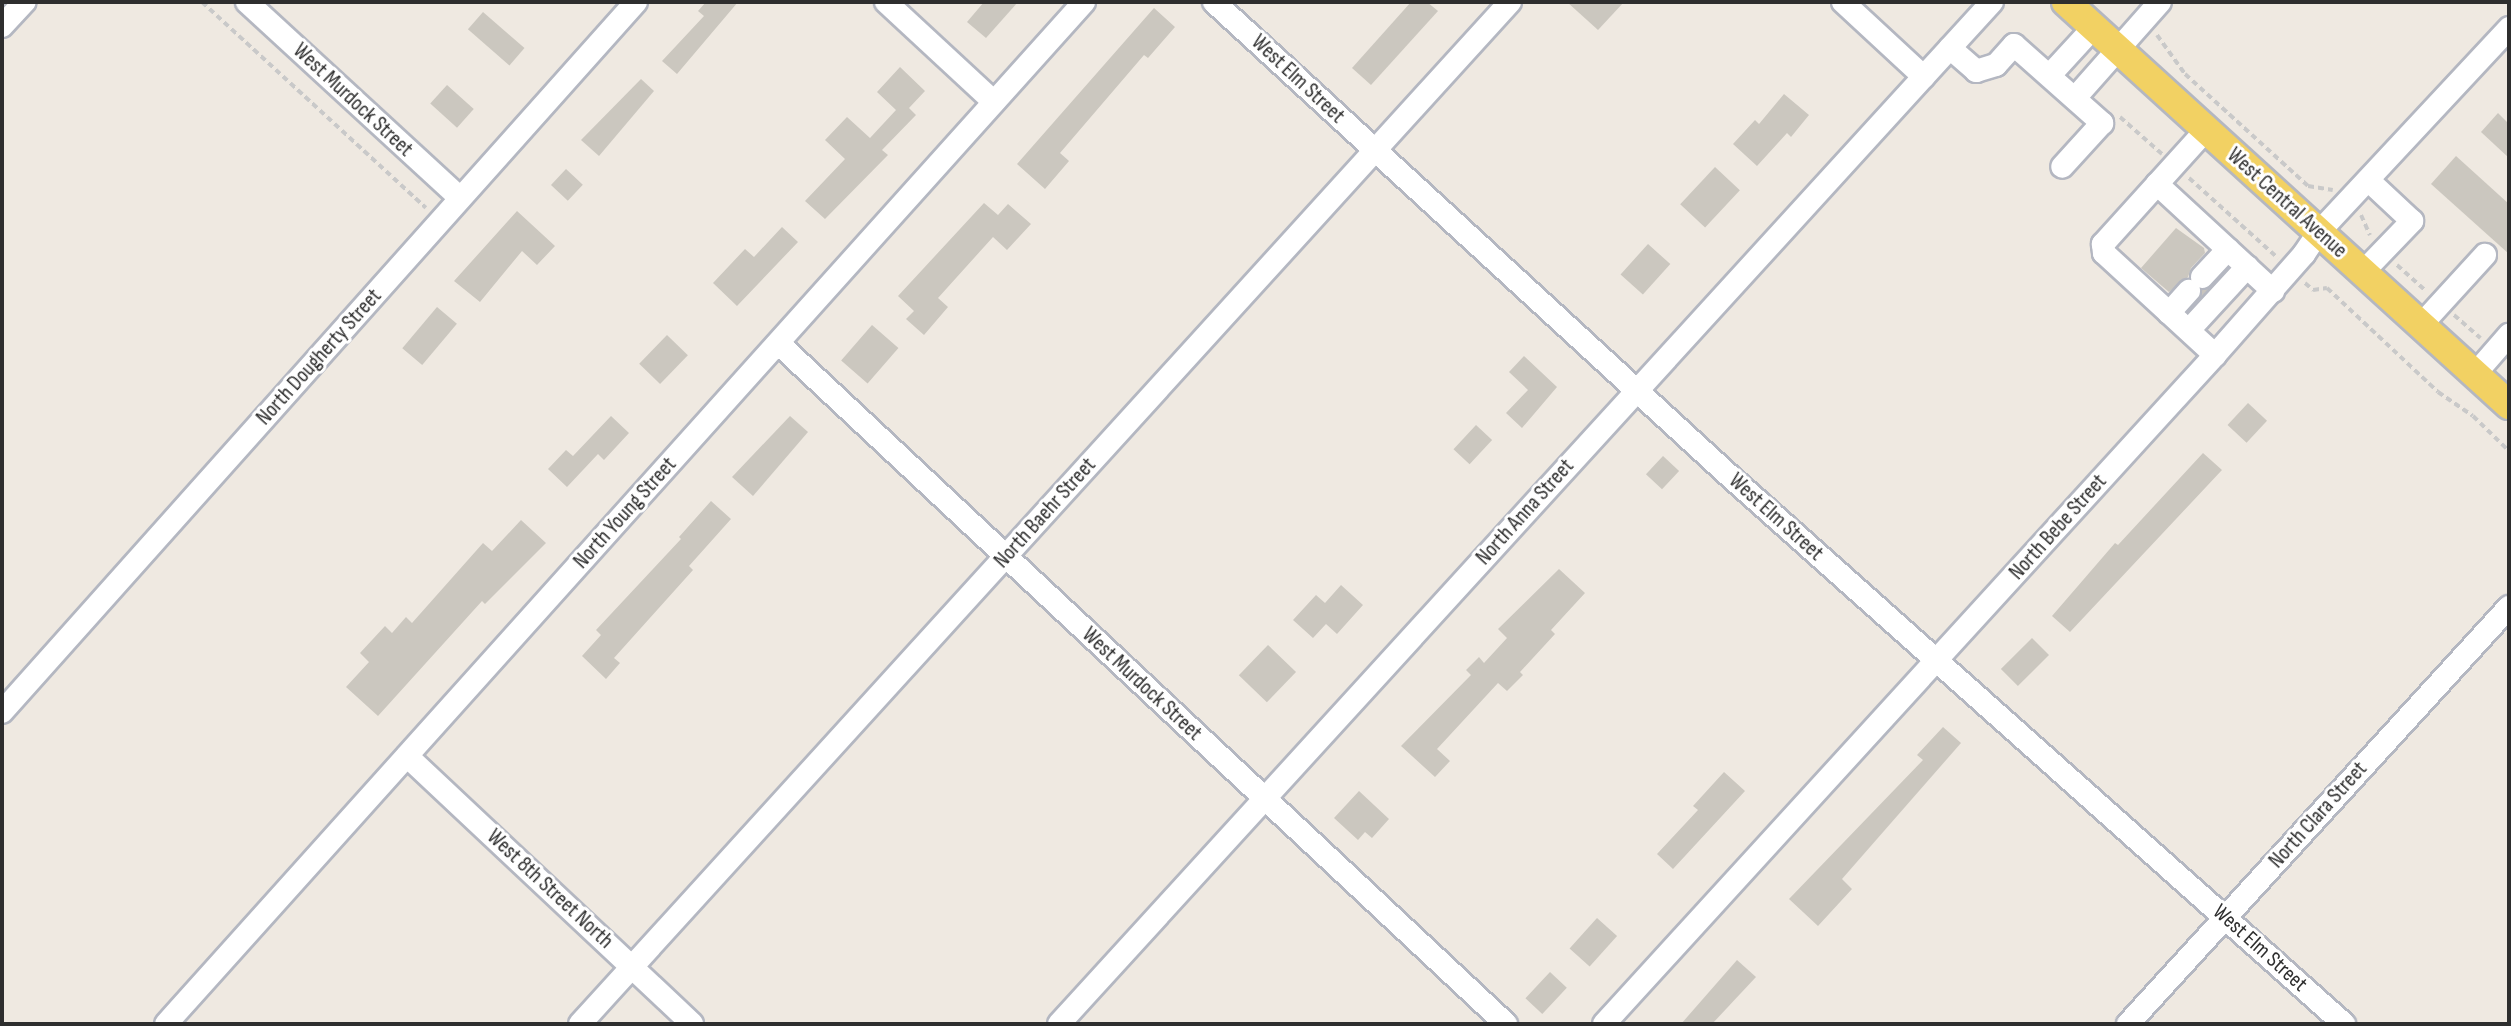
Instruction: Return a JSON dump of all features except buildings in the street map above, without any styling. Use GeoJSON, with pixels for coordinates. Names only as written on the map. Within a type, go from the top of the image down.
{"type":"FeatureCollection","features":[{"type":"Feature","properties":{"kind":"main road","name":"West Central Avenue"},"geometry":{"type":"LineString","coordinates":[[2066,2],[2319,232],[2373,262],[2421,325],[2509,405]]}},
{"type":"Feature","properties":{"kind":"street"},"geometry":{"type":"LineString","coordinates":[[2,26],[24,2]]}},
{"type":"Feature","properties":{"kind":"street","name":"West Murdock Street"},"geometry":{"type":"LineString","coordinates":[[247,2],[460,198]]}},
{"type":"Feature","properties":{"kind":"street","name":"North Dougherty Street"},"geometry":{"type":"LineString","coordinates":[[2,712],[636,2]]}},
{"type":"Feature","properties":{"kind":"street"},"geometry":{"type":"LineString","coordinates":[[886,2],[994,102]]}},
{"type":"Feature","properties":{"kind":"street","name":"North Young Street"},"geometry":{"type":"LineString","coordinates":[[166,1024],[1084,2]]}},
{"type":"Feature","properties":{"kind":"street","name":"West Elm Street"},"geometry":{"type":"LineString","coordinates":[[1214,2],[1636,390],[2344,1024]]}},
{"type":"Feature","properties":{"kind":"street","name":"North Baehr Street"},"geometry":{"type":"LineString","coordinates":[[580,1024],[1510,2]]}},
{"type":"Feature","properties":{"kind":"street"},"geometry":{"type":"LineString","coordinates":[[1843,2],[1924,77]]}},
{"type":"Feature","properties":{"kind":"street","name":"North Anna Street"},"geometry":{"type":"LineString","coordinates":[[1059,1024],[1992,2]]}},
{"type":"Feature","properties":{"kind":"street"},"geometry":{"type":"LineString","coordinates":[[2075,98],[2160,2]]}},
{"type":"Feature","properties":{"kind":"street"},"geometry":{"type":"LineString","coordinates":[[2050,75],[2094,27]]}},
{"type":"Feature","properties":{"kind":"street","name":"North Bebe Street"},"geometry":{"type":"LineString","coordinates":[[1604,1024],[2273,291],[2319,232],[2505,39]]}},
{"type":"Feature","properties":{"kind":"street"},"geometry":{"type":"LineString","coordinates":[[1950,48],[1976,71],[1996,65],[2014,45],[2102,123],[2062,167]]}},
{"type":"Feature","properties":{"kind":"street"},"geometry":{"type":"LineString","coordinates":[[2206,130],[2103,244],[2104,253],[2215,355]]}},
{"type":"Feature","properties":{"kind":"street"},"geometry":{"type":"LineString","coordinates":[[2368,180],[2412,221],[2373,262]]}},
{"type":"Feature","properties":{"kind":"street"},"geometry":{"type":"LineString","coordinates":[[2157,184],[2273,291]]}},
{"type":"Feature","properties":{"kind":"street"},"geometry":{"type":"LineString","coordinates":[[2421,325],[2485,255]]}},
{"type":"Feature","properties":{"kind":"street"},"geometry":{"type":"LineString","coordinates":[[2179,322],[2200,288],[2237,258]]}},
{"type":"Feature","properties":{"kind":"street"},"geometry":{"type":"LineString","coordinates":[[2179,322],[2237,258]]}},
{"type":"Feature","properties":{"kind":"street","name":"West Murdock Street"},"geometry":{"type":"LineString","coordinates":[[778,343],[1506,1024]]}},
{"type":"Feature","properties":{"kind":"street"},"geometry":{"type":"LineString","coordinates":[[2475,374],[2502,343]]}},
{"type":"Feature","properties":{"kind":"street","name":"North Clara Street"},"geometry":{"type":"LineString","coordinates":[[2128,1024],[2509,607]]}},
{"type":"Feature","properties":{"kind":"street","name":"West 8th Street North"},"geometry":{"type":"LineString","coordinates":[[407,756],[692,1024]]}},
{"type":"Feature","properties":{"kind":"path"},"geometry":{"type":"LineString","coordinates":[[2143,21],[2185,74],[2308,186],[2334,190],[2364,218],[2372,243],[2373,262],[2502,343]]}},
{"type":"Feature","properties":{"kind":"path"},"geometry":{"type":"LineString","coordinates":[[2119,115],[2313,290],[2327,288],[2438,392],[2473,416],[2509,451]]}},
{"type":"Feature","properties":{"kind":"tunnel"},"geometry":{"type":"LineString","coordinates":[[2198,300],[2211,285]]}}]}
